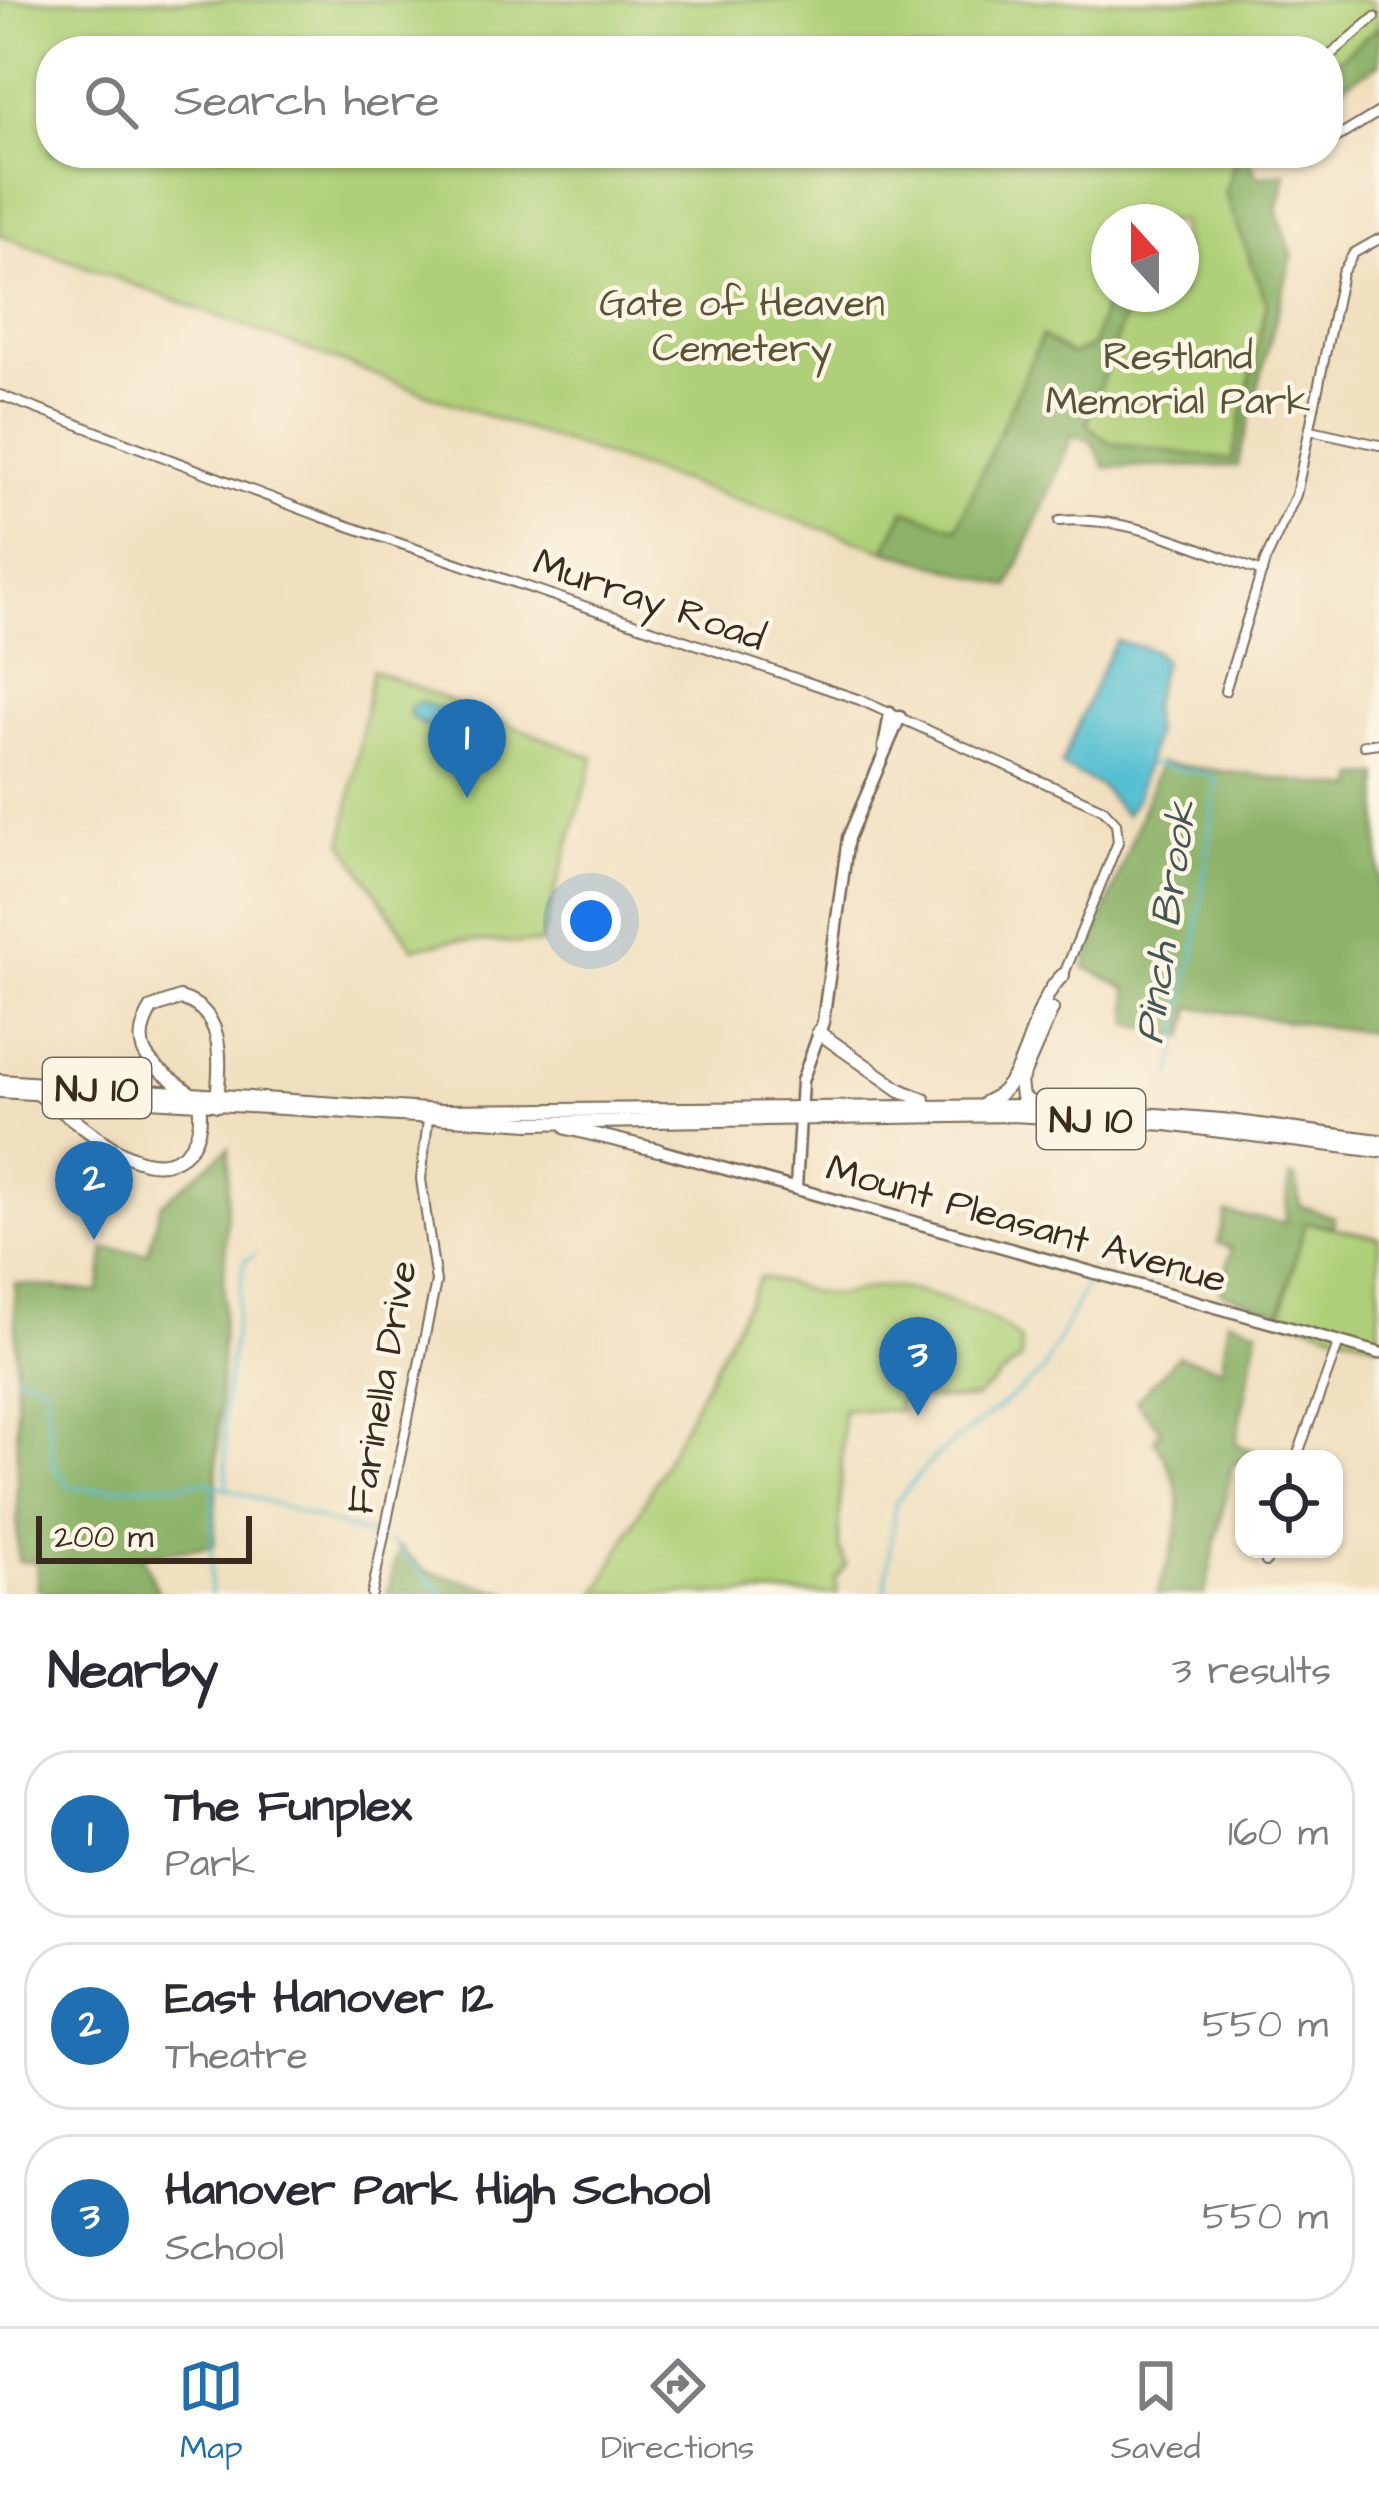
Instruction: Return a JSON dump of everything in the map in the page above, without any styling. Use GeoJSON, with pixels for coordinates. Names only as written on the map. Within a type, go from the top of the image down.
{"type":"FeatureCollection","features":[{"type":"Feature","properties":{"kind":"main road"},"geometry":{"type":"LineString","coordinates":[[980,1104],[1008,1087],[1033,1024],[1063,975]]}},
{"type":"Feature","properties":{"kind":"main road"},"geometry":{"type":"LineString","coordinates":[[1036,1106],[1022,1097],[1020,1082],[1063,975]]}},
{"type":"Feature","properties":{"kind":"main road"},"geometry":{"type":"LineString","coordinates":[[38,1094],[132,1158],[154,1165],[178,1158],[191,1147],[197,1101],[159,1074],[145,1048],[145,1022],[166,999],[195,1004],[214,1025],[220,1053],[217,1102]]}},
{"type":"Feature","properties":{"kind":"main road"},"geometry":{"type":"LineString","coordinates":[[818,1032],[909,1095],[949,1104]]}},
{"type":"Feature","properties":{"kind":"main road","name":"NJ 10"},"geometry":{"type":"LineString","coordinates":[[0,1081],[197,1101]]}},
{"type":"Feature","properties":{"kind":"main road","name":"NJ 10"},"geometry":{"type":"LineString","coordinates":[[0,1091],[532,1113],[801,1112],[1113,1120],[1379,1151]]}},
{"type":"Feature","properties":{"kind":"main road","name":"NJ 10"},"geometry":{"type":"LineString","coordinates":[[217,1102],[428,1120],[542,1122],[980,1104],[1222,1120],[1379,1141]]}},
{"type":"Feature","properties":{"kind":"main road"},"geometry":{"type":"LineString","coordinates":[[542,1122],[658,1150]]}},
{"type":"Feature","properties":{"kind":"street"},"geometry":{"type":"LineString","coordinates":[[1343,44],[1375,17]]}},
{"type":"Feature","properties":{"kind":"street"},"geometry":{"type":"LineString","coordinates":[[1343,134],[1379,112]]}},
{"type":"Feature","properties":{"kind":"street"},"geometry":{"type":"LineString","coordinates":[[1225,691],[1262,572],[1296,495],[1342,273],[1354,253],[1379,239]]}},
{"type":"Feature","properties":{"kind":"street","name":"Murray Road"},"geometry":{"type":"LineString","coordinates":[[0,395],[322,518],[895,715],[1103,809],[1114,819],[1118,842],[1063,975]]}},
{"type":"Feature","properties":{"kind":"street"},"geometry":{"type":"LineString","coordinates":[[1311,430],[1379,445]]}},
{"type":"Feature","properties":{"kind":"street"},"geometry":{"type":"LineString","coordinates":[[1059,521],[1082,519],[1164,536],[1262,572]]}},
{"type":"Feature","properties":{"kind":"street"},"geometry":{"type":"LineString","coordinates":[[796,1188],[805,1065],[818,1032],[848,838],[895,715]]}},
{"type":"Feature","properties":{"kind":"street"},"geometry":{"type":"LineString","coordinates":[[1364,745],[1379,743]]}},
{"type":"Feature","properties":{"kind":"street","name":"Farinella Drive"},"geometry":{"type":"LineString","coordinates":[[372,1594],[436,1282],[421,1179],[428,1120]]}},
{"type":"Feature","properties":{"kind":"street","name":"Mount Pleasant Avenue"},"geometry":{"type":"LineString","coordinates":[[658,1150],[1379,1354]]}},
{"type":"Feature","properties":{"kind":"street"},"geometry":{"type":"LineString","coordinates":[[1299,1450],[1340,1342]]}},
{"type":"Feature","properties":{"kind":"street"},"geometry":{"type":"LineString","coordinates":[[1266,1562],[1267,1558]]}},
{"type":"Feature","properties":{"kind":"green space","name":"Gate of Heaven Cemetery"},"geometry":{"type":"Polygon","coordinates":[[[0,0],[1371,0],[1379,26],[1343,56],[1343,36],[36,36],[36,168],[1232,168],[1225,193],[1267,303],[1232,461],[1110,443],[1086,424],[1126,312],[1199,312],[1199,204],[1091,204],[1091,312],[1102,312],[1093,346],[1071,355],[1042,337],[957,529],[905,510],[885,550],[478,413],[0,235],[0,0]]]}},
{"type":"Feature","properties":{"kind":"green space"},"geometry":{"type":"Polygon","coordinates":[[[1379,26],[1379,64],[1343,85],[1343,56],[1379,26]]]}},
{"type":"Feature","properties":{"kind":"green space"},"geometry":{"type":"Polygon","coordinates":[[[1232,168],[1253,168],[1258,177],[1286,173],[1277,210],[1292,256],[1237,466],[1105,467],[1092,441],[1073,435],[1009,587],[885,550],[905,510],[957,528],[1042,336],[1071,355],[1093,346],[1102,312],[1126,312],[1087,424],[1110,443],[1232,460],[1267,303],[1225,193],[1232,168]]]}},
{"type":"Feature","properties":{"kind":"green space"},"geometry":{"type":"Polygon","coordinates":[[[372,670],[594,758],[540,944],[455,940],[413,948],[343,842],[372,670]]]}},
{"type":"Feature","properties":{"kind":"green space"},"geometry":{"type":"Polygon","coordinates":[[[1160,763],[1355,789],[1358,777],[1379,775],[1379,1034],[1192,1007],[1185,1037],[1130,1024],[1128,989],[1085,967],[1160,763]]]}},
{"type":"Feature","properties":{"kind":"green space"},"geometry":{"type":"Polygon","coordinates":[[[229,1148],[214,1546],[142,1555],[159,1594],[49,1594],[37,1589],[37,1562],[18,1561],[15,1284],[99,1292],[105,1249],[148,1253],[161,1204],[229,1148]]]}},
{"type":"Feature","properties":{"kind":"green space"},"geometry":{"type":"Polygon","coordinates":[[[1290,1177],[1296,1179],[1300,1206],[1334,1217],[1333,1226],[1305,1223],[1280,1313],[1220,1291],[1232,1248],[1218,1243],[1226,1213],[1285,1223],[1290,1177]]]}},
{"type":"Feature","properties":{"kind":"green space"},"geometry":{"type":"Polygon","coordinates":[[[1305,1222],[1379,1237],[1379,1344],[1281,1317],[1305,1222]]]}},
{"type":"Feature","properties":{"kind":"green space"},"geometry":{"type":"Polygon","coordinates":[[[760,1277],[824,1294],[881,1287],[935,1297],[1010,1331],[1021,1341],[1021,1359],[974,1399],[899,1399],[899,1411],[843,1409],[839,1547],[847,1565],[835,1580],[838,1594],[597,1594],[760,1277]]]}},
{"type":"Feature","properties":{"kind":"green space"},"geometry":{"type":"Polygon","coordinates":[[[1228,1319],[1258,1329],[1236,1444],[1252,1450],[1235,1450],[1205,1594],[1157,1594],[1177,1533],[1179,1499],[1154,1440],[1161,1431],[1136,1401],[1178,1356],[1222,1368],[1228,1319]]]}},
{"type":"Feature","properties":{"kind":"green space"},"geometry":{"type":"Polygon","coordinates":[[[399,1547],[425,1571],[513,1594],[387,1594],[399,1547]]]}},
{"type":"Feature","properties":{"kind":"water"},"geometry":{"type":"Polygon","coordinates":[[[1117,641],[1153,650],[1163,660],[1151,708],[1154,734],[1149,755],[1136,799],[1125,815],[1101,787],[1061,766],[1117,641]]]}},
{"type":"Feature","properties":{"kind":"water"},"geometry":{"type":"Polygon","coordinates":[[[420,702],[486,726],[489,736],[467,753],[467,743],[438,734],[411,717],[410,708],[420,702]]]}},
{"type":"Feature","properties":{"kind":"waterway","name":"Pinch Brook"},"geometry":{"type":"LineString","coordinates":[[1145,763],[1212,775],[1216,782],[1194,958],[1172,1075]]}},
{"type":"Feature","properties":{"kind":"waterway","name":"Pinch Brook"},"geometry":{"type":"LineString","coordinates":[[1096,1265],[1110,1238]]}},
{"type":"Feature","properties":{"kind":"waterway"},"geometry":{"type":"LineString","coordinates":[[227,1490],[223,1413],[244,1261],[255,1255]]}},
{"type":"Feature","properties":{"kind":"waterway","name":"Pinch Brook"},"geometry":{"type":"LineString","coordinates":[[885,1594],[895,1503],[934,1458],[1042,1373],[1089,1278]]}},
{"type":"Feature","properties":{"kind":"waterway"},"geometry":{"type":"LineString","coordinates":[[14,1374],[44,1383],[54,1466],[69,1486],[89,1490],[207,1482],[378,1538]]}},
{"type":"Feature","properties":{"kind":"waterway"},"geometry":{"type":"LineString","coordinates":[[210,1594],[214,1488]]}},
{"type":"Feature","properties":{"kind":"waterway"},"geometry":{"type":"LineString","coordinates":[[389,1541],[444,1594]]}},
{"type":"Feature","properties":{"kind":"place","name":"The Funplex"},"geometry":{"type":"Point","coordinates":[467,798]}},
{"type":"Feature","properties":{"kind":"place","name":"East Hanover 12"},"geometry":{"type":"Point","coordinates":[94,1240]}},
{"type":"Feature","properties":{"kind":"place","name":"Hanover Park High School"},"geometry":{"type":"Point","coordinates":[918,1416]}},
{"type":"Feature","properties":{"kind":"park label","name":"Restland Memorial Park"},"geometry":{"type":"Point","coordinates":[1178,378]}}]}
